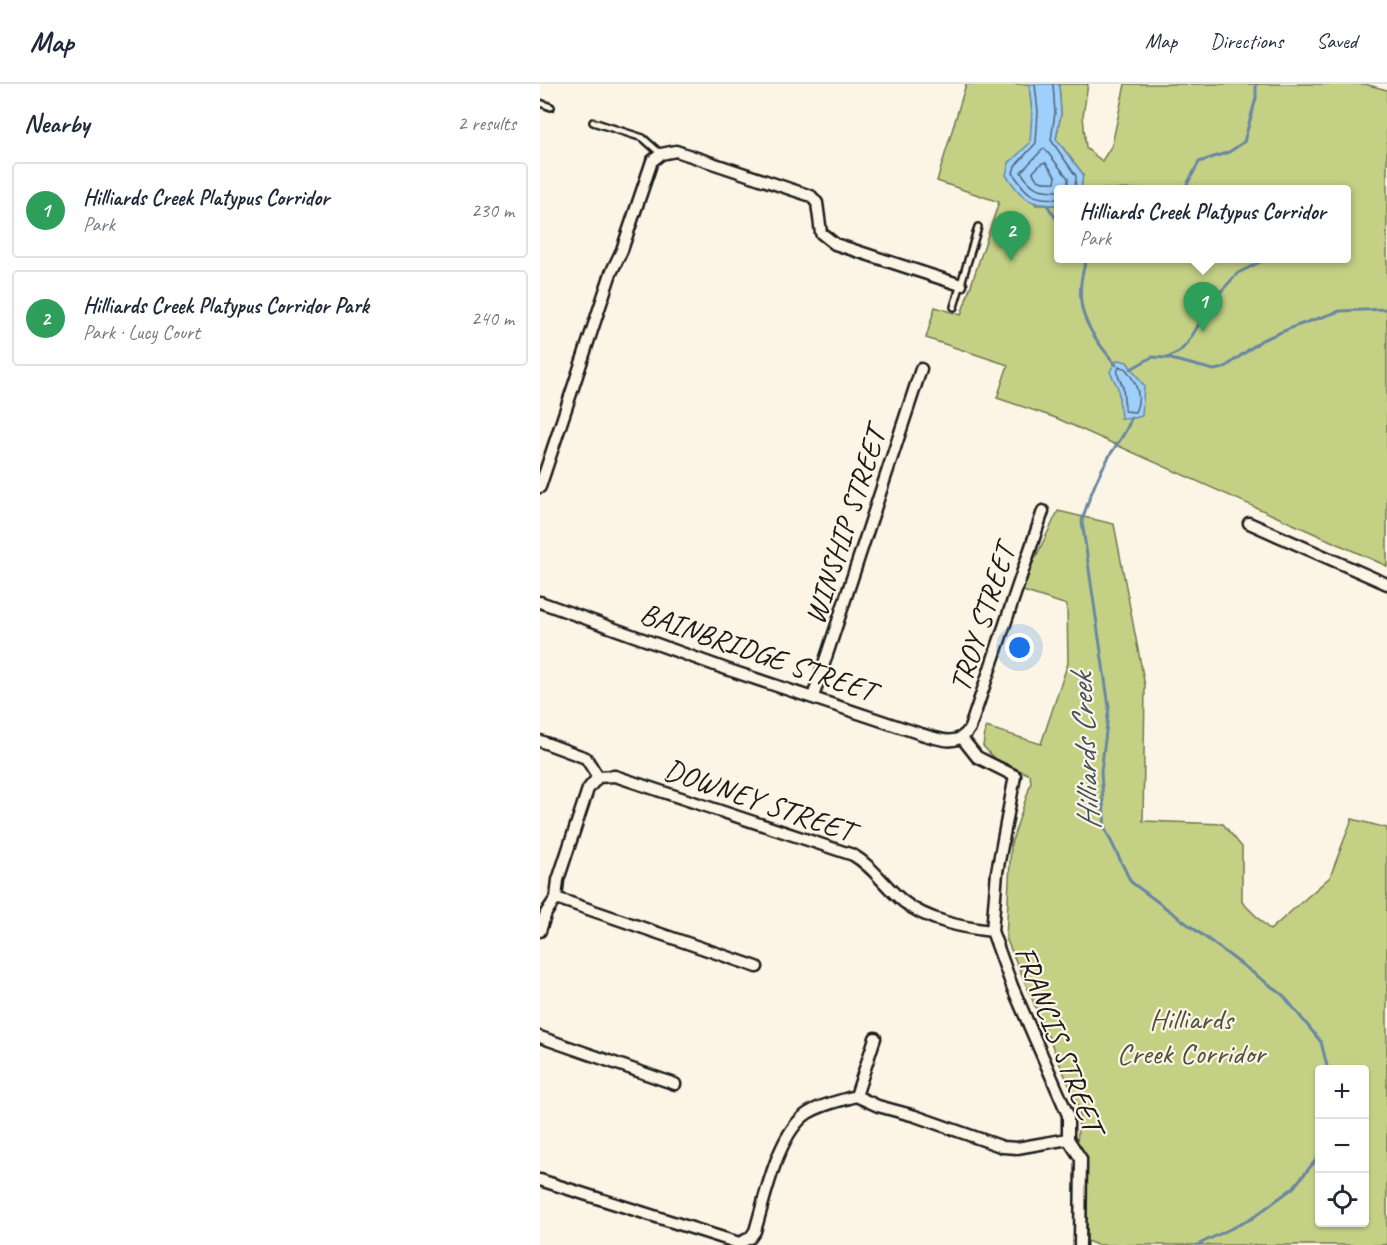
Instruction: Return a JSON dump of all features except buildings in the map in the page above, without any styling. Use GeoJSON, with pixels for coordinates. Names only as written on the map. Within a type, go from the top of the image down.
{"type":"FeatureCollection","features":[{"type":"Feature","properties":{"kind":"street"},"geometry":{"type":"LineString","coordinates":[[540,487],[652,161],[661,154],[676,151],[811,196],[817,203],[821,233],[826,239],[960,285]]}},
{"type":"Feature","properties":{"kind":"street","name":"WINSHIP STREET"},"geometry":{"type":"LineString","coordinates":[[813,697],[921,369]]}},
{"type":"Feature","properties":{"kind":"street","name":"TROY STREET"},"geometry":{"type":"LineString","coordinates":[[962,738],[974,719],[1043,511]]}},
{"type":"Feature","properties":{"kind":"street"},"geometry":{"type":"LineString","coordinates":[[1249,523],[1387,584]]}},
{"type":"Feature","properties":{"kind":"street","name":"BAINBRIDGE STREET"},"geometry":{"type":"LineString","coordinates":[[540,602],[944,740],[953,741],[962,738]]}},
{"type":"Feature","properties":{"kind":"street","name":"FRANCIS STREET"},"geometry":{"type":"LineString","coordinates":[[962,738],[977,757],[1016,776],[997,872],[992,931],[1012,986],[1068,1115],[1068,1139],[1082,1160],[1080,1245]]}},
{"type":"Feature","properties":{"kind":"street"},"geometry":{"type":"LineString","coordinates":[[540,741],[586,758],[598,777],[588,789],[558,879],[556,898],[546,913],[540,931]]}},
{"type":"Feature","properties":{"kind":"street","name":"DOWNEY STREET"},"geometry":{"type":"LineString","coordinates":[[598,777],[615,776],[853,855],[866,863],[904,903],[920,912],[971,929],[992,931]]}},
{"type":"Feature","properties":{"kind":"street"},"geometry":{"type":"LineString","coordinates":[[556,898],[757,967]]}},
{"type":"Feature","properties":{"kind":"street"},"geometry":{"type":"LineString","coordinates":[[540,1037],[675,1084]]}},
{"type":"Feature","properties":{"kind":"street"},"geometry":{"type":"LineString","coordinates":[[856,1096],[875,1038]]}},
{"type":"Feature","properties":{"kind":"street"},"geometry":{"type":"LineString","coordinates":[[540,1180],[739,1243],[750,1238],[755,1231],[783,1146],[798,1121],[819,1108],[856,1096],[878,1106],[915,1116],[1003,1147],[1017,1148],[1068,1139]]}},
{"type":"Feature","properties":{"kind":"lane"},"geometry":{"type":"LineString","coordinates":[[540,104],[550,107]]}},
{"type":"Feature","properties":{"kind":"lane"},"geometry":{"type":"LineString","coordinates":[[593,122],[643,138],[661,154]]}},
{"type":"Feature","properties":{"kind":"lane"},"geometry":{"type":"LineString","coordinates":[[954,307],[978,226]]}},
{"type":"Feature","properties":{"kind":"green space"},"geometry":{"type":"Polygon","coordinates":[[[966,84],[1029,84],[1032,112],[1031,143],[1009,163],[1036,205],[1054,205],[1054,263],[1351,263],[1351,185],[1082,185],[1083,174],[1056,139],[1061,114],[1059,84],[1088,84],[1083,116],[1086,148],[1102,161],[1112,145],[1125,84],[1365,84],[1387,90],[1387,566],[1056,418],[997,398],[1008,365],[926,338],[935,307],[961,315],[999,202],[937,181],[966,84]]]}},
{"type":"Feature","properties":{"kind":"green space","name":"Hilliards Creek Corridor"},"geometry":{"type":"Polygon","coordinates":[[[1058,511],[1114,524],[1145,686],[1143,821],[1223,824],[1242,847],[1242,902],[1270,930],[1330,877],[1352,819],[1387,828],[1387,1245],[1097,1245],[1087,1241],[1087,1161],[1077,1142],[1080,1111],[1006,938],[1011,844],[1031,783],[1030,775],[994,758],[983,746],[986,727],[1041,744],[1068,663],[1067,605],[1023,591],[1031,567],[1058,511]]]}},
{"type":"Feature","properties":{"kind":"water"},"geometry":{"type":"Polygon","coordinates":[[[1029,84],[1059,84],[1061,114],[1056,139],[1083,174],[1082,185],[1054,185],[1054,205],[1040,204],[1028,199],[1006,175],[1009,163],[1030,143],[1032,112],[1029,84]]]}},
{"type":"Feature","properties":{"kind":"water"},"geometry":{"type":"Polygon","coordinates":[[[1119,360],[1127,362],[1144,386],[1142,416],[1131,419],[1121,418],[1118,388],[1110,372],[1114,363],[1119,360]]]}},
{"type":"Feature","properties":{"kind":"waterway","name":"Hilliards Creek"},"geometry":{"type":"LineString","coordinates":[[1187,185],[1199,162],[1229,152],[1244,142],[1256,98],[1256,84]]}},
{"type":"Feature","properties":{"kind":"waterway"},"geometry":{"type":"LineString","coordinates":[[1047,205],[1054,216]]}},
{"type":"Feature","properties":{"kind":"waterway","name":"Hilliards Creek"},"geometry":{"type":"LineString","coordinates":[[1086,263],[1080,290],[1084,316],[1097,340],[1116,365]]}},
{"type":"Feature","properties":{"kind":"waterway"},"geometry":{"type":"LineString","coordinates":[[1131,369],[1152,357],[1167,358],[1179,352],[1187,344],[1214,299],[1238,273],[1258,263]]}},
{"type":"Feature","properties":{"kind":"waterway"},"geometry":{"type":"LineString","coordinates":[[1167,358],[1214,370],[1224,368],[1262,340],[1296,326],[1340,311],[1387,309]]}},
{"type":"Feature","properties":{"kind":"waterway","name":"Hilliards Creek"},"geometry":{"type":"LineString","coordinates":[[1131,418],[1125,433],[1097,479],[1082,521],[1109,707],[1101,772],[1105,829],[1131,882],[1283,995],[1321,1042],[1327,1065]]}},
{"type":"Feature","properties":{"kind":"waterway","name":"Hilliards Creek"},"geometry":{"type":"LineString","coordinates":[[1197,1245],[1251,1219],[1293,1188],[1315,1161]]}},
{"type":"Feature","properties":{"kind":"place","name":"Hilliards Creek Platypus Corridor Park"},"geometry":{"type":"Point","coordinates":[1011,261]}},
{"type":"Feature","properties":{"kind":"place","name":"Hilliards Creek Platypus Corridor"},"geometry":{"type":"Point","coordinates":[1203,332]}}]}
